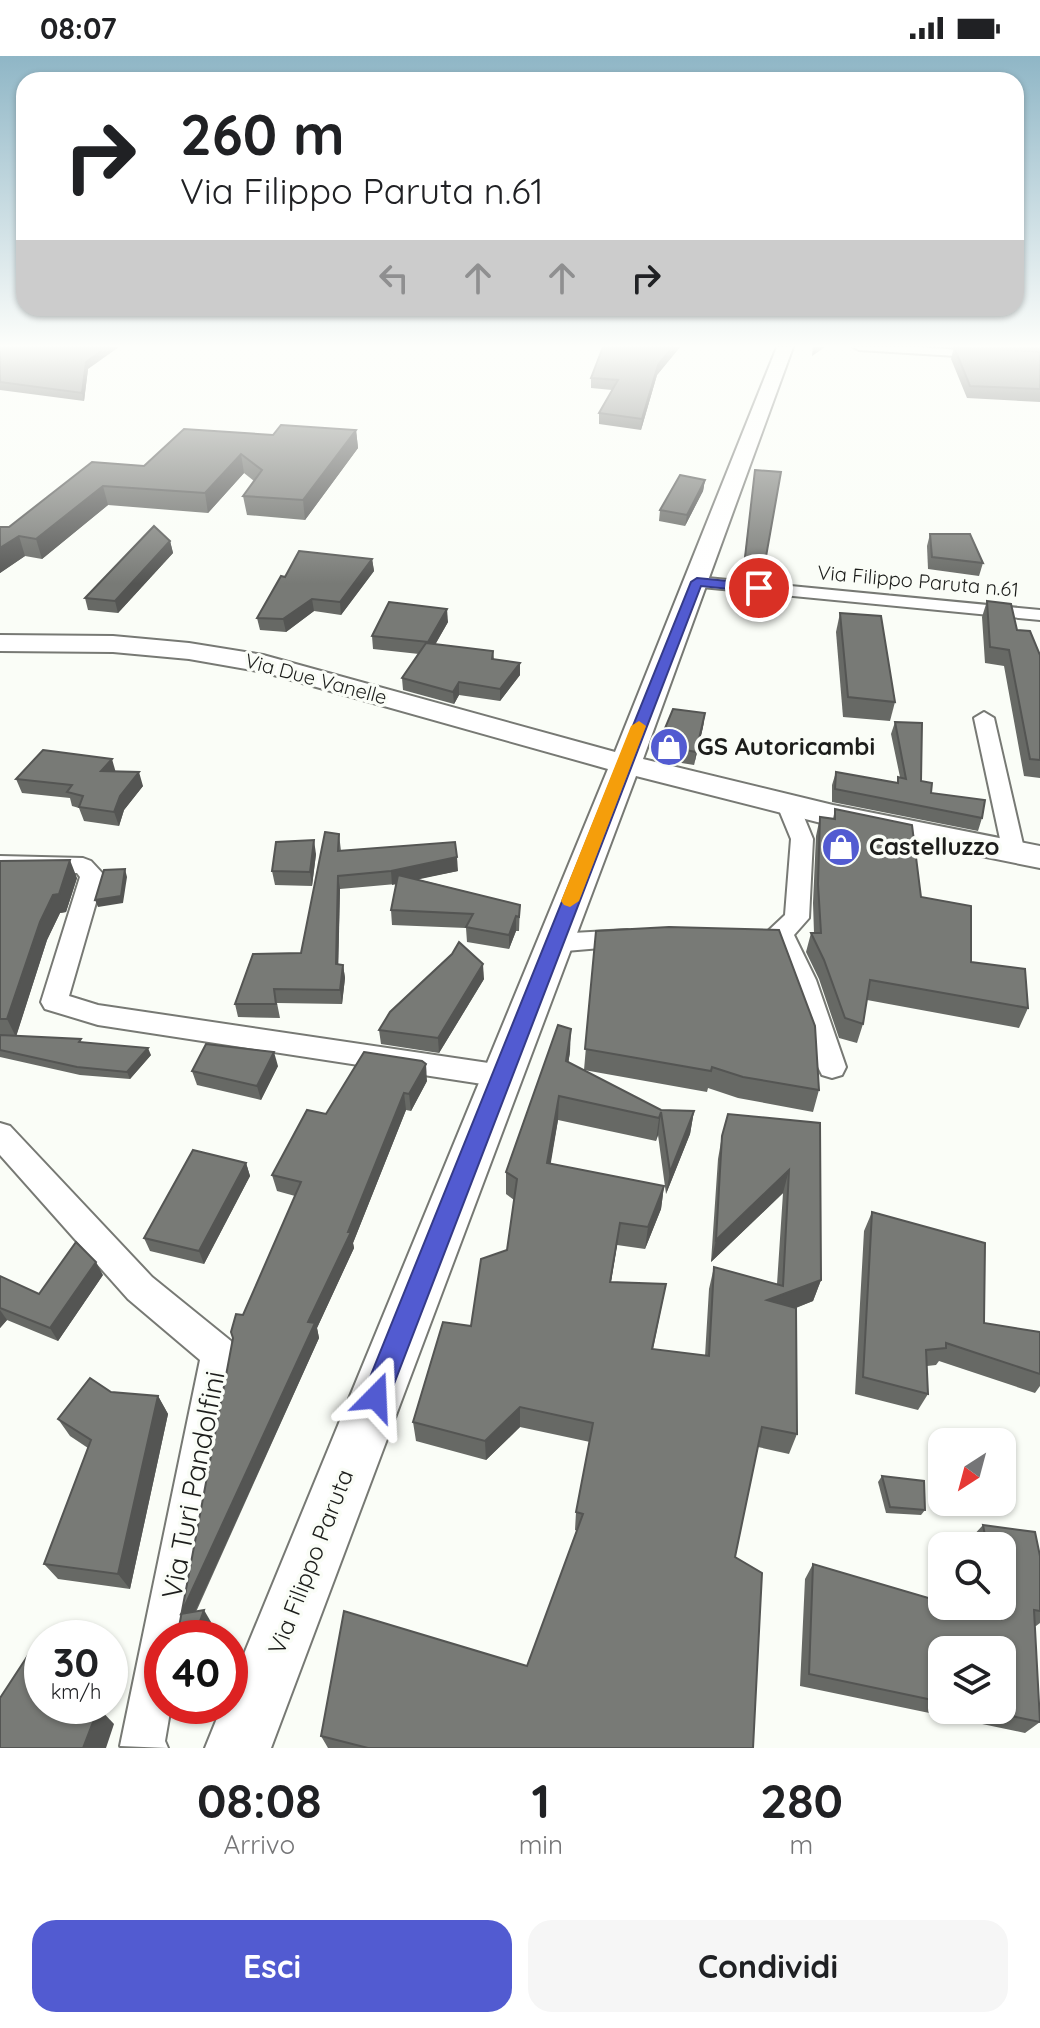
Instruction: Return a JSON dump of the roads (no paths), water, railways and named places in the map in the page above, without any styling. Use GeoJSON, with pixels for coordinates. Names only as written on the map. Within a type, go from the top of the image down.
{"type":"FeatureCollection","features":[{"type":"Feature","properties":{"kind":"street","name":"Via Filippo Paruta"},"geometry":{"type":"LineString","coordinates":[[238,1748],[697,582],[755,426]]}},
{"type":"Feature","properties":{"kind":"street","name":"Via Filippo Paruta n.61"},"geometry":{"type":"LineString","coordinates":[[697,582],[1040,615]]}},
{"type":"Feature","properties":{"kind":"street","name":"Via Due Vanelle"},"geometry":{"type":"LineString","coordinates":[[0,643],[51,641],[216,654],[301,672],[492,728],[788,805],[934,840],[1027,855]]}},
{"type":"Feature","properties":{"kind":"street"},"geometry":{"type":"LineString","coordinates":[[984,718],[1027,855]]}},
{"type":"Feature","properties":{"kind":"street"},"geometry":{"type":"LineString","coordinates":[[727,938],[774,940],[797,918],[802,839],[788,805]]}},
{"type":"Feature","properties":{"kind":"street"},"geometry":{"type":"LineString","coordinates":[[0,864],[83,866],[92,875],[54,1002],[98,1015],[502,1076]]}},
{"type":"Feature","properties":{"kind":"street"},"geometry":{"type":"LineString","coordinates":[[781,933],[803,980],[832,1067]]}},
{"type":"Feature","properties":{"kind":"street"},"geometry":{"type":"LineString","coordinates":[[554,943],[652,937]]}},
{"type":"Feature","properties":{"kind":"street","name":"Via Turi Pandolfini"},"geometry":{"type":"LineString","coordinates":[[0,1135],[140,1288],[219,1353],[166,1620]]}},
{"type":"Feature","properties":{"kind":"street","name":"Via Turi Pandolfini"},"geometry":{"type":"LineString","coordinates":[[146,1724],[142,1746],[146,1748]]}},
{"type":"Feature","properties":{"kind":"place","name":"GS Autoricambi"},"geometry":{"type":"Point","coordinates":[669,747]}},
{"type":"Feature","properties":{"kind":"place","name":"Castelluzzo"},"geometry":{"type":"Point","coordinates":[841,847]}}]}
